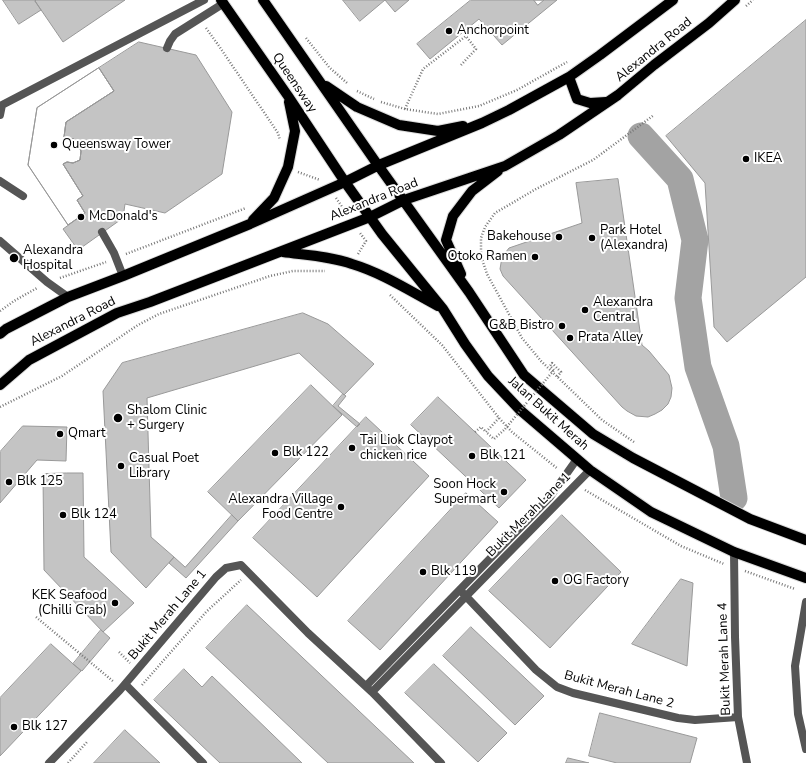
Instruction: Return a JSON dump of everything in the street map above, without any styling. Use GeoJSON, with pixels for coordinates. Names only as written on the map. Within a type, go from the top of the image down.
{"type":"FeatureCollection","features":[{"type":"Feature","properties":{"kind":"main road","name":"Queensway"},"geometry":{"type":"LineString","coordinates":[[263,0],[379,164]]}},
{"type":"Feature","properties":{"kind":"main road","name":"Alexandra Road"},"geometry":{"type":"LineString","coordinates":[[0,334],[6,329],[68,297],[250,224],[329,189],[379,164],[482,123],[509,110],[569,77],[600,56],[673,0]]}},
{"type":"Feature","properties":{"kind":"main road","name":"Alexandra Road"},"geometry":{"type":"LineString","coordinates":[[0,385],[29,360],[117,313],[370,217],[404,200],[505,166],[559,135],[618,95],[709,23],[735,0]]}},
{"type":"Feature","properties":{"kind":"main road","name":"Queensway"},"geometry":{"type":"LineString","coordinates":[[223,2],[288,96],[344,182]]}},
{"type":"Feature","properties":{"kind":"main road"},"geometry":{"type":"LineString","coordinates":[[569,77],[577,99],[590,103],[608,102]]}},
{"type":"Feature","properties":{"kind":"main road"},"geometry":{"type":"LineString","coordinates":[[322,83],[357,107],[399,125],[438,130],[482,123]]}},
{"type":"Feature","properties":{"kind":"main road"},"geometry":{"type":"LineString","coordinates":[[250,224],[274,198],[288,167],[294,131],[288,96]]}},
{"type":"Feature","properties":{"kind":"main road","name":"Jalan Bukit Merah"},"geometry":{"type":"LineString","coordinates":[[379,164],[469,292],[524,375],[593,434],[633,458],[750,520],[806,540]]}},
{"type":"Feature","properties":{"kind":"main road"},"geometry":{"type":"LineString","coordinates":[[469,292],[446,240],[453,216],[472,191],[505,166]]}},
{"type":"Feature","properties":{"kind":"main road","name":"Jalan Bukit Merah"},"geometry":{"type":"LineString","coordinates":[[344,182],[382,234],[443,309],[464,344],[488,376],[520,410],[577,459],[590,470],[651,512],[734,552],[806,578]]}},
{"type":"Feature","properties":{"kind":"main road"},"geometry":{"type":"LineString","coordinates":[[281,252],[352,263],[374,272],[443,309]]}},
{"type":"Feature","properties":{"kind":"street"},"geometry":{"type":"LineString","coordinates":[[0,115],[2,105],[204,0]]}},
{"type":"Feature","properties":{"kind":"street"},"geometry":{"type":"LineString","coordinates":[[167,48],[175,34],[223,2]]}},
{"type":"Feature","properties":{"kind":"street"},"geometry":{"type":"LineString","coordinates":[[0,180],[23,196]]}},
{"type":"Feature","properties":{"kind":"street"},"geometry":{"type":"LineString","coordinates":[[102,232],[116,258],[123,276]]}},
{"type":"Feature","properties":{"kind":"street"},"geometry":{"type":"LineString","coordinates":[[0,241],[47,282],[68,297]]}},
{"type":"Feature","properties":{"kind":"street","name":"Bukit Merah Lane 1"},"geometry":{"type":"LineString","coordinates":[[463,593],[550,497],[577,459]]}},
{"type":"Feature","properties":{"kind":"street","name":"Bukit Merah Lane 1"},"geometry":{"type":"LineString","coordinates":[[49,763],[122,687],[216,577],[226,568],[241,565],[308,634],[369,689],[463,593],[590,470]]}},
{"type":"Feature","properties":{"kind":"street","name":"Bukit Merah Lane 4"},"geometry":{"type":"LineString","coordinates":[[734,552],[738,717],[747,763]]}},
{"type":"Feature","properties":{"kind":"street","name":"Bukit Merah Lane 2"},"geometry":{"type":"LineString","coordinates":[[463,593],[536,670],[557,686],[574,692],[678,718],[695,720],[738,717]]}},
{"type":"Feature","properties":{"kind":"street"},"geometry":{"type":"LineString","coordinates":[[806,602],[796,666],[798,714],[806,749]]}},
{"type":"Feature","properties":{"kind":"street"},"geometry":{"type":"LineString","coordinates":[[122,687],[135,692],[203,763]]}},
{"type":"Feature","properties":{"kind":"street"},"geometry":{"type":"LineString","coordinates":[[369,689],[441,763]]}},
{"type":"Feature","properties":{"kind":"path"},"geometry":{"type":"LineString","coordinates":[[199,19],[278,133],[281,144]]}},
{"type":"Feature","properties":{"kind":"path"},"geometry":{"type":"LineString","coordinates":[[405,110],[423,68],[483,23]]}},
{"type":"Feature","properties":{"kind":"path"},"geometry":{"type":"LineString","coordinates":[[461,65],[476,50],[465,35]]}},
{"type":"Feature","properties":{"kind":"path"},"geometry":{"type":"LineString","coordinates":[[305,36],[328,67],[351,88],[379,102],[405,110],[438,114],[479,106],[517,90],[567,61]]}},
{"type":"Feature","properties":{"kind":"path"},"geometry":{"type":"LineString","coordinates":[[634,443],[602,420],[557,377],[522,338],[487,274],[481,256],[481,238],[485,227],[495,213],[536,188],[593,160],[654,115]]}},
{"type":"Feature","properties":{"kind":"path"},"geometry":{"type":"LineString","coordinates":[[288,167],[324,182],[366,241],[352,263]]}},
{"type":"Feature","properties":{"kind":"path"},"geometry":{"type":"LineString","coordinates":[[0,311],[47,282],[116,258],[238,212],[250,206]]}},
{"type":"Feature","properties":{"kind":"path"},"geometry":{"type":"LineString","coordinates":[[0,407],[62,376],[138,325],[160,314],[270,276],[292,271],[326,271]]}},
{"type":"Feature","properties":{"kind":"path"},"geometry":{"type":"LineString","coordinates":[[388,293],[442,345],[499,418],[512,432],[566,475]]}},
{"type":"Feature","properties":{"kind":"path"},"geometry":{"type":"LineString","coordinates":[[475,432],[481,427],[494,439],[505,429],[554,370],[550,366],[552,363],[561,372],[557,377]]}},
{"type":"Feature","properties":{"kind":"path"},"geometry":{"type":"LineString","coordinates":[[486,432],[499,418]]}},
{"type":"Feature","properties":{"kind":"path"},"geometry":{"type":"LineString","coordinates":[[135,692],[206,612],[248,572]]}},
{"type":"Feature","properties":{"kind":"path"},"geometry":{"type":"LineString","coordinates":[[36,617],[117,685],[122,687]]}},
{"type":"Feature","properties":{"kind":"path"},"geometry":{"type":"LineString","coordinates":[[119,652],[134,666]]}},
{"type":"Feature","properties":{"kind":"path"},"geometry":{"type":"LineString","coordinates":[[68,763],[92,738]]}},
{"type":"Feature","properties":{"kind":"building"},"geometry":{"type":"Polygon","coordinates":[[[3,0],[36,0],[35,1],[41,10],[19,24],[3,0]]]}},
{"type":"Feature","properties":{"kind":"building"},"geometry":{"type":"Polygon","coordinates":[[[125,0],[63,42],[35,1],[125,0]]]}},
{"type":"Feature","properties":{"kind":"building"},"geometry":{"type":"Polygon","coordinates":[[[343,0],[385,0],[360,21],[343,0]]]}},
{"type":"Feature","properties":{"kind":"building"},"geometry":{"type":"Polygon","coordinates":[[[385,0],[409,0],[395,12],[385,0]]]}},
{"type":"Feature","properties":{"kind":"building","name":"Anchorpoint"},"geometry":{"type":"Polygon","coordinates":[[[471,0],[557,0],[502,45],[479,19],[430,59],[417,44],[471,0]]]}},
{"type":"Feature","properties":{"kind":"building"},"geometry":{"type":"Polygon","coordinates":[[[534,0],[544,0],[538,5],[534,0]]]}},
{"type":"Feature","properties":{"kind":"building","name":"IKEA"},"geometry":{"type":"Polygon","coordinates":[[[806,20],[806,277],[727,342],[714,327],[705,183],[666,136],[806,20]]]}},
{"type":"Feature","properties":{"kind":"building"},"geometry":{"type":"Polygon","coordinates":[[[139,42],[196,55],[232,112],[222,174],[165,213],[125,204],[123,218],[78,250],[63,229],[85,213],[77,200],[83,196],[63,164],[67,162],[73,163],[80,160],[81,151],[74,139],[64,137],[66,122],[114,91],[99,68],[139,42]]]}},
{"type":"Feature","properties":{"kind":"building","name":"Queensway Tower"},"geometry":{"type":"Polygon","coordinates":[[[99,68],[114,91],[66,122],[64,137],[74,139],[81,151],[80,160],[73,163],[67,162],[63,164],[83,196],[77,200],[85,213],[68,225],[28,165],[37,108],[99,68]]]}},
{"type":"Feature","properties":{"kind":"building","name":"Queensway Tower"},"geometry":{"type":"Polygon","coordinates":[[[99,68],[114,91],[66,122],[64,137],[74,139],[81,151],[80,160],[73,163],[67,162],[63,164],[83,196],[77,200],[85,213],[68,225],[28,165],[37,108],[99,68]]]}},
{"type":"Feature","properties":{"kind":"building","name":"Alexandra Central"},"geometry":{"type":"Polygon","coordinates":[[[618,179],[642,345],[669,375],[672,388],[671,397],[668,404],[662,410],[648,417],[636,416],[622,407],[503,276],[500,269],[502,257],[509,248],[582,223],[576,183],[618,179]]]}},
{"type":"Feature","properties":{"kind":"building"},"geometry":{"type":"Polygon","coordinates":[[[303,313],[328,324],[374,364],[344,395],[299,353],[147,398],[151,537],[174,557],[146,588],[111,552],[103,391],[122,363],[303,313]]]}},
{"type":"Feature","properties":{"kind":"building","name":"Blk 122"},"geometry":{"type":"Polygon","coordinates":[[[311,385],[342,415],[238,521],[208,492],[311,385]]]}},
{"type":"Feature","properties":{"kind":"building"},"geometry":{"type":"Polygon","coordinates":[[[343,394],[346,396],[338,406],[360,424],[357,427],[333,406],[343,394]]]}},
{"type":"Feature","properties":{"kind":"building","name":"Blk 121"},"geometry":{"type":"Polygon","coordinates":[[[438,397],[526,480],[499,508],[411,425],[438,397]]]}},
{"type":"Feature","properties":{"kind":"building","name":"Alexandra Village Food Centre"},"geometry":{"type":"Polygon","coordinates":[[[366,417],[429,476],[317,597],[253,538],[366,417]]]}},
{"type":"Feature","properties":{"kind":"building","name":"Blk 125"},"geometry":{"type":"Polygon","coordinates":[[[23,426],[67,427],[66,461],[37,460],[0,503],[0,452],[23,426]]]}},
{"type":"Feature","properties":{"kind":"building","name":"Blk 124"},"geometry":{"type":"Polygon","coordinates":[[[83,473],[84,557],[134,603],[103,632],[44,570],[43,474],[83,473]]]}},
{"type":"Feature","properties":{"kind":"building","name":"Blk 119"},"geometry":{"type":"Polygon","coordinates":[[[466,493],[498,522],[380,650],[348,621],[466,493]]]}},
{"type":"Feature","properties":{"kind":"building"},"geometry":{"type":"Polygon","coordinates":[[[232,515],[238,521],[186,578],[169,563],[174,557],[185,567],[232,515]]]}},
{"type":"Feature","properties":{"kind":"building","name":"OG Factory"},"geometry":{"type":"Polygon","coordinates":[[[562,515],[621,572],[550,648],[489,591],[562,515]]]}},
{"type":"Feature","properties":{"kind":"building"},"geometry":{"type":"Polygon","coordinates":[[[681,579],[693,583],[687,666],[632,644],[681,579]]]}},
{"type":"Feature","properties":{"kind":"building"},"geometry":{"type":"Polygon","coordinates":[[[247,605],[414,763],[328,763],[206,648],[247,605]]]}},
{"type":"Feature","properties":{"kind":"building"},"geometry":{"type":"Polygon","coordinates":[[[471,627],[544,696],[515,725],[443,656],[471,627]]]}},
{"type":"Feature","properties":{"kind":"building"},"geometry":{"type":"Polygon","coordinates":[[[101,630],[110,638],[82,671],[73,664],[101,630]]]}},
{"type":"Feature","properties":{"kind":"building","name":"Blk 127"},"geometry":{"type":"Polygon","coordinates":[[[51,644],[81,671],[0,756],[0,698],[51,644]]]}},
{"type":"Feature","properties":{"kind":"building"},"geometry":{"type":"Polygon","coordinates":[[[434,664],[507,733],[478,762],[405,693],[434,664]]]}},
{"type":"Feature","properties":{"kind":"building"},"geometry":{"type":"Polygon","coordinates":[[[184,669],[202,687],[212,676],[302,763],[220,763],[154,700],[184,669]]]}},
{"type":"Feature","properties":{"kind":"building"},"geometry":{"type":"Polygon","coordinates":[[[600,713],[697,738],[690,763],[617,763],[589,756],[600,713]]]}},
{"type":"Feature","properties":{"kind":"building"},"geometry":{"type":"Polygon","coordinates":[[[125,730],[160,763],[94,763],[125,730]]]}},
{"type":"Feature","properties":{"kind":"building"},"geometry":{"type":"Polygon","coordinates":[[[568,758],[589,763],[566,763],[568,758]]]}},
{"type":"Feature","properties":{"kind":"waterway"},"geometry":{"type":"LineString","coordinates":[[641,136],[680,179],[695,240],[688,298],[698,367],[726,446],[734,498]]}},
{"type":"Feature","properties":{"kind":"place","name":"Anchorpoint"},"geometry":{"type":"Point","coordinates":[449,31]}},
{"type":"Feature","properties":{"kind":"place","name":"Queensway Tower"},"geometry":{"type":"Point","coordinates":[54,145]}},
{"type":"Feature","properties":{"kind":"place","name":"IKEA"},"geometry":{"type":"Point","coordinates":[746,159]}},
{"type":"Feature","properties":{"kind":"place","name":"McDonald's"},"geometry":{"type":"Point","coordinates":[81,217]}},
{"type":"Feature","properties":{"kind":"place","name":"Bakehouse"},"geometry":{"type":"Point","coordinates":[559,237]}},
{"type":"Feature","properties":{"kind":"place","name":"Park Hotel (Alexandra)"},"geometry":{"type":"Point","coordinates":[592,238]}},
{"type":"Feature","properties":{"kind":"place","name":"Otoko Ramen"},"geometry":{"type":"Point","coordinates":[535,257]}},
{"type":"Feature","properties":{"kind":"place","name":"Alexandra Hospital"},"geometry":{"type":"Point","coordinates":[14,258]}},
{"type":"Feature","properties":{"kind":"place","name":"Alexandra Central"},"geometry":{"type":"Point","coordinates":[585,310]}},
{"type":"Feature","properties":{"kind":"place","name":"G&B Bistro"},"geometry":{"type":"Point","coordinates":[562,326]}},
{"type":"Feature","properties":{"kind":"place","name":"Prata Alley"},"geometry":{"type":"Point","coordinates":[570,338]}},
{"type":"Feature","properties":{"kind":"place","name":"Shalom Clinic + Surgery"},"geometry":{"type":"Point","coordinates":[118,418]}},
{"type":"Feature","properties":{"kind":"place","name":"Qmart"},"geometry":{"type":"Point","coordinates":[60,434]}},
{"type":"Feature","properties":{"kind":"place","name":"Tai Liok Claypot chicken rice"},"geometry":{"type":"Point","coordinates":[352,448]}},
{"type":"Feature","properties":{"kind":"place","name":"Blk 122"},"geometry":{"type":"Point","coordinates":[275,453]}},
{"type":"Feature","properties":{"kind":"place","name":"Blk 121"},"geometry":{"type":"Point","coordinates":[472,456]}},
{"type":"Feature","properties":{"kind":"place","name":"Casual Poet Library"},"geometry":{"type":"Point","coordinates":[121,466]}},
{"type":"Feature","properties":{"kind":"place","name":"Blk 125"},"geometry":{"type":"Point","coordinates":[9,482]}},
{"type":"Feature","properties":{"kind":"place","name":"Soon Hock Supermart"},"geometry":{"type":"Point","coordinates":[504,492]}},
{"type":"Feature","properties":{"kind":"place","name":"Alexandra Village Food Centre"},"geometry":{"type":"Point","coordinates":[341,507]}},
{"type":"Feature","properties":{"kind":"place","name":"Blk 124"},"geometry":{"type":"Point","coordinates":[63,515]}},
{"type":"Feature","properties":{"kind":"place","name":"Blk 119"},"geometry":{"type":"Point","coordinates":[423,572]}},
{"type":"Feature","properties":{"kind":"place","name":"OG Factory"},"geometry":{"type":"Point","coordinates":[555,581]}},
{"type":"Feature","properties":{"kind":"place","name":"KEK Seafood (Chilli Crab)"},"geometry":{"type":"Point","coordinates":[115,603]}},
{"type":"Feature","properties":{"kind":"place","name":"Blk 127"},"geometry":{"type":"Point","coordinates":[14,727]}}]}
